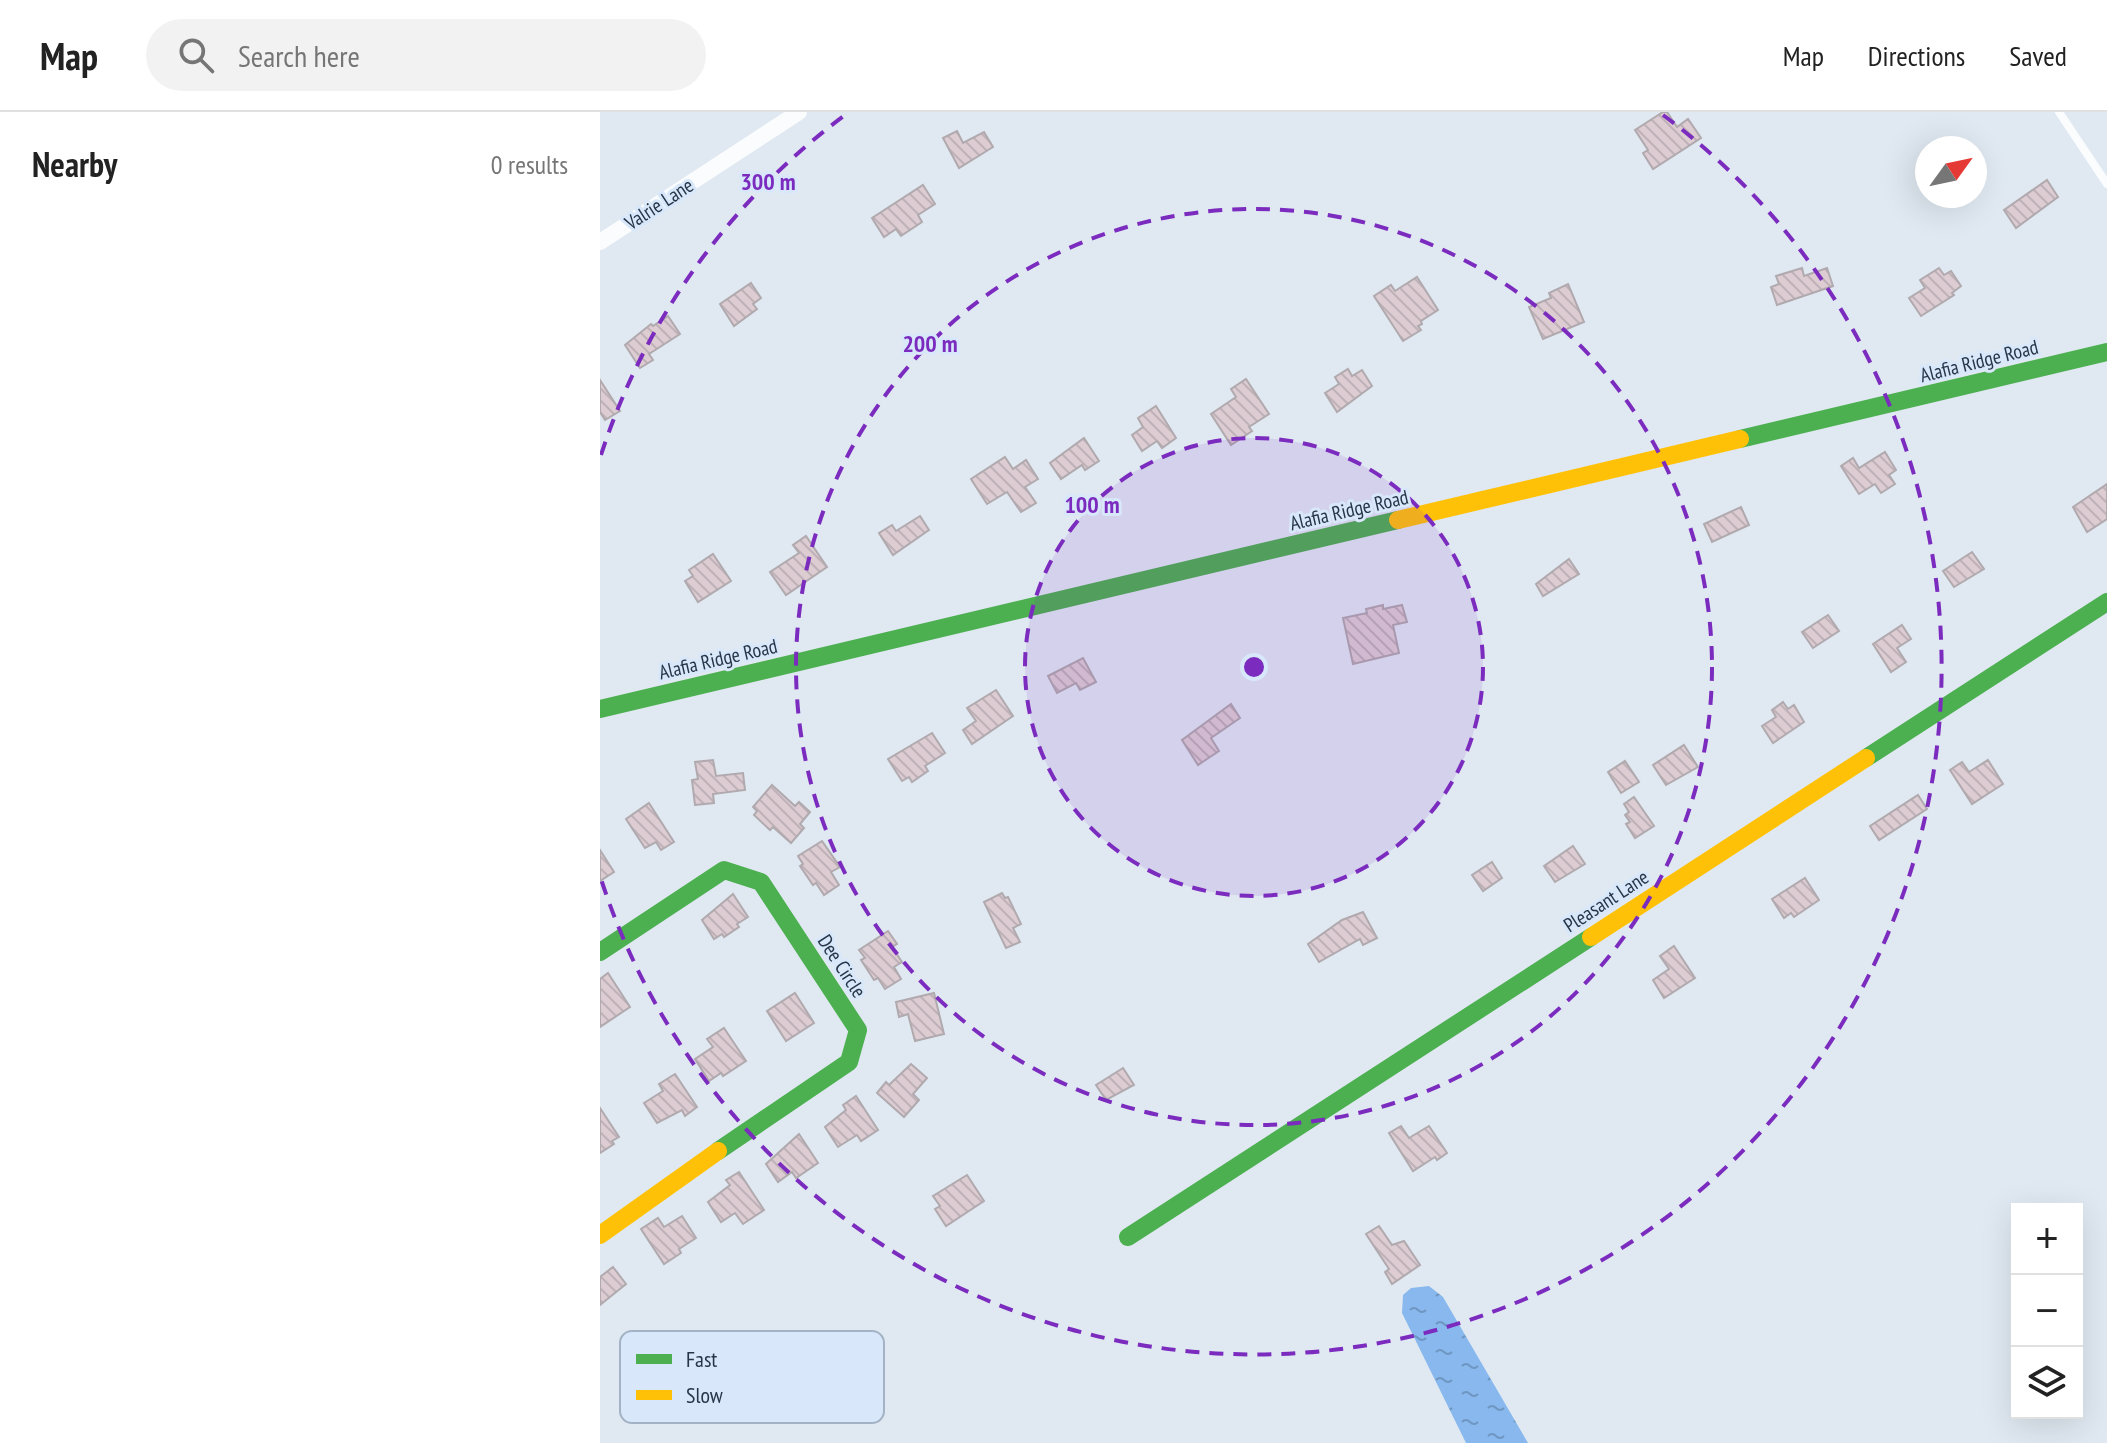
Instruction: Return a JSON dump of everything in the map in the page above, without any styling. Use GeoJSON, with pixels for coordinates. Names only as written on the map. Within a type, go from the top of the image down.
{"type":"FeatureCollection","features":[{"type":"Feature","properties":{"kind":"street","name":"Valrie Lane"},"geometry":{"type":"LineString","coordinates":[[600,242],[799,112]]}},
{"type":"Feature","properties":{"kind":"street","name":"Alafia Ridge Road"},"geometry":{"type":"LineString","coordinates":[[600,709],[2107,352]]}},
{"type":"Feature","properties":{"kind":"street","name":"Pleasant Lane"},"geometry":{"type":"LineString","coordinates":[[1128,1237],[2107,602]]}},
{"type":"Feature","properties":{"kind":"street","name":"Dee Circle"},"geometry":{"type":"LineString","coordinates":[[600,952],[724,870],[761,882],[858,1030],[849,1062],[636,1207],[600,1235]]}},
{"type":"Feature","properties":{"kind":"lane"},"geometry":{"type":"LineString","coordinates":[[2059,112],[2107,184]]}},
{"type":"Feature","properties":{"kind":"water"},"geometry":{"type":"Polygon","coordinates":[[[1429,1286],[1443,1297],[1528,1443],[1466,1443],[1402,1313],[1403,1295],[1411,1288],[1429,1286]]]}},
{"type":"Feature","properties":{"kind":"building"},"geometry":{"type":"Polygon","coordinates":[[[1667,112],[1677,127],[1688,119],[1701,138],[1653,169],[1643,153],[1648,150],[1635,130],[1667,112]]]}},
{"type":"Feature","properties":{"kind":"building"},"geometry":{"type":"Polygon","coordinates":[[[957,131],[963,143],[984,132],[993,147],[959,168],[943,138],[957,131]]]}},
{"type":"Feature","properties":{"kind":"building"},"geometry":{"type":"Polygon","coordinates":[[[2047,180],[2058,197],[2016,228],[2004,210],[2047,180]]]}},
{"type":"Feature","properties":{"kind":"building"},"geometry":{"type":"Polygon","coordinates":[[[923,185],[935,204],[918,215],[922,222],[901,236],[896,229],[884,237],[872,218],[923,185]]]}},
{"type":"Feature","properties":{"kind":"building"},"geometry":{"type":"Polygon","coordinates":[[[1802,268],[1804,276],[1827,268],[1833,286],[1777,305],[1771,287],[1779,284],[1776,276],[1802,268]]]}},
{"type":"Feature","properties":{"kind":"building"},"geometry":{"type":"Polygon","coordinates":[[[1939,268],[1944,275],[1951,271],[1961,286],[1952,293],[1954,295],[1921,316],[1909,298],[1925,288],[1920,280],[1939,268]]]}},
{"type":"Feature","properties":{"kind":"building"},"geometry":{"type":"Polygon","coordinates":[[[1417,277],[1438,310],[1421,321],[1422,324],[1418,326],[1421,330],[1403,341],[1374,296],[1391,285],[1395,291],[1417,277]]]}},
{"type":"Feature","properties":{"kind":"building"},"geometry":{"type":"Polygon","coordinates":[[[751,283],[761,298],[753,304],[757,309],[734,326],[720,304],[751,283]]]}},
{"type":"Feature","properties":{"kind":"building"},"geometry":{"type":"Polygon","coordinates":[[[1568,284],[1584,322],[1543,339],[1529,307],[1551,298],[1549,293],[1568,284]]]}},
{"type":"Feature","properties":{"kind":"building"},"geometry":{"type":"Polygon","coordinates":[[[668,316],[680,334],[649,354],[653,360],[640,368],[625,345],[651,324],[653,326],[668,316]]]}},
{"type":"Feature","properties":{"kind":"building"},"geometry":{"type":"Polygon","coordinates":[[[1348,369],[1352,376],[1362,370],[1372,386],[1337,412],[1325,393],[1339,384],[1335,377],[1348,369]]]}},
{"type":"Feature","properties":{"kind":"building"},"geometry":{"type":"Polygon","coordinates":[[[1246,379],[1269,414],[1249,427],[1252,431],[1231,445],[1211,414],[1236,397],[1231,389],[1246,379]]]}},
{"type":"Feature","properties":{"kind":"building"},"geometry":{"type":"Polygon","coordinates":[[[600,380],[620,411],[605,420],[600,412],[600,380]]]}},
{"type":"Feature","properties":{"kind":"building"},"geometry":{"type":"Polygon","coordinates":[[[1156,406],[1176,438],[1162,448],[1157,441],[1142,451],[1132,435],[1143,427],[1138,418],[1156,406]]]}},
{"type":"Feature","properties":{"kind":"building"},"geometry":{"type":"Polygon","coordinates":[[[1084,438],[1099,461],[1085,470],[1082,465],[1061,479],[1050,463],[1084,438]]]}},
{"type":"Feature","properties":{"kind":"building"},"geometry":{"type":"Polygon","coordinates":[[[1885,452],[1896,470],[1889,475],[1895,484],[1881,493],[1875,484],[1859,494],[1841,466],[1853,458],[1859,468],[1885,452]]]}},
{"type":"Feature","properties":{"kind":"building"},"geometry":{"type":"Polygon","coordinates":[[[1005,457],[1013,469],[1026,460],[1038,479],[1025,487],[1036,503],[1021,512],[1007,492],[987,504],[971,479],[1005,457]]]}},
{"type":"Feature","properties":{"kind":"building"},"geometry":{"type":"Polygon","coordinates":[[[2107,484],[2107,519],[2087,532],[2073,507],[2107,484]]]}},
{"type":"Feature","properties":{"kind":"building"},"geometry":{"type":"Polygon","coordinates":[[[1741,507],[1749,525],[1712,542],[1704,524],[1741,507]]]}},
{"type":"Feature","properties":{"kind":"building"},"geometry":{"type":"Polygon","coordinates":[[[920,516],[929,530],[893,555],[879,533],[892,525],[896,531],[920,516]]]}},
{"type":"Feature","properties":{"kind":"building"},"geometry":{"type":"Polygon","coordinates":[[[806,536],[827,567],[786,595],[770,572],[799,553],[793,545],[806,536]]]}},
{"type":"Feature","properties":{"kind":"building"},"geometry":{"type":"Polygon","coordinates":[[[1972,552],[1984,569],[1954,587],[1943,571],[1972,552]]]}},
{"type":"Feature","properties":{"kind":"building"},"geometry":{"type":"Polygon","coordinates":[[[713,554],[731,581],[698,602],[685,581],[693,576],[689,570],[713,554]]]}},
{"type":"Feature","properties":{"kind":"building"},"geometry":{"type":"Polygon","coordinates":[[[1569,559],[1579,574],[1543,596],[1536,584],[1569,559]]]}},
{"type":"Feature","properties":{"kind":"building"},"geometry":{"type":"Polygon","coordinates":[[[1383,605],[1383,609],[1402,605],[1407,622],[1393,625],[1399,653],[1353,664],[1343,618],[1367,613],[1366,609],[1383,605]]]}},
{"type":"Feature","properties":{"kind":"building"},"geometry":{"type":"Polygon","coordinates":[[[1828,615],[1839,631],[1813,648],[1802,632],[1828,615]]]}},
{"type":"Feature","properties":{"kind":"building"},"geometry":{"type":"Polygon","coordinates":[[[1902,625],[1911,639],[1897,648],[1906,662],[1891,672],[1873,644],[1902,625]]]}},
{"type":"Feature","properties":{"kind":"building"},"geometry":{"type":"Polygon","coordinates":[[[1083,658],[1096,682],[1080,690],[1076,683],[1057,693],[1048,676],[1083,658]]]}},
{"type":"Feature","properties":{"kind":"building"},"geometry":{"type":"Polygon","coordinates":[[[996,690],[1013,716],[972,744],[963,730],[976,721],[967,708],[996,690]]]}},
{"type":"Feature","properties":{"kind":"building"},"geometry":{"type":"Polygon","coordinates":[[[1783,702],[1788,709],[1794,705],[1804,722],[1773,743],[1762,726],[1776,717],[1772,710],[1783,702]]]}},
{"type":"Feature","properties":{"kind":"building"},"geometry":{"type":"Polygon","coordinates":[[[1231,704],[1240,718],[1211,738],[1219,751],[1198,765],[1182,740],[1231,704]]]}},
{"type":"Feature","properties":{"kind":"building"},"geometry":{"type":"Polygon","coordinates":[[[932,733],[945,753],[925,766],[928,771],[912,782],[909,777],[902,781],[888,759],[932,733]]]}},
{"type":"Feature","properties":{"kind":"building"},"geometry":{"type":"Polygon","coordinates":[[[1684,745],[1698,767],[1666,785],[1653,765],[1684,745]]]}},
{"type":"Feature","properties":{"kind":"building"},"geometry":{"type":"Polygon","coordinates":[[[713,760],[716,776],[743,773],[745,790],[713,794],[714,803],[695,805],[692,780],[698,779],[695,762],[713,760]]]}},
{"type":"Feature","properties":{"kind":"building"},"geometry":{"type":"Polygon","coordinates":[[[1988,760],[2003,784],[1972,804],[1950,770],[1962,762],[1969,772],[1988,760]]]}},
{"type":"Feature","properties":{"kind":"building"},"geometry":{"type":"Polygon","coordinates":[[[1625,761],[1639,782],[1621,793],[1608,772],[1625,761]]]}},
{"type":"Feature","properties":{"kind":"building"},"geometry":{"type":"Polygon","coordinates":[[[772,785],[795,806],[799,802],[810,812],[800,824],[804,828],[791,843],[754,815],[757,811],[753,807],[772,785]]]}},
{"type":"Feature","properties":{"kind":"building"},"geometry":{"type":"Polygon","coordinates":[[[1918,795],[1927,809],[1879,840],[1870,826],[1918,795]]]}},
{"type":"Feature","properties":{"kind":"building"},"geometry":{"type":"Polygon","coordinates":[[[1634,797],[1654,826],[1635,838],[1626,824],[1630,822],[1625,815],[1629,812],[1624,804],[1634,797]]]}},
{"type":"Feature","properties":{"kind":"building"},"geometry":{"type":"Polygon","coordinates":[[[649,803],[674,842],[661,850],[656,842],[645,848],[626,819],[649,803]]]}},
{"type":"Feature","properties":{"kind":"building"},"geometry":{"type":"Polygon","coordinates":[[[822,841],[840,867],[831,872],[839,885],[824,895],[800,866],[803,864],[798,856],[822,841]]]}},
{"type":"Feature","properties":{"kind":"building"},"geometry":{"type":"Polygon","coordinates":[[[1573,846],[1585,864],[1555,882],[1544,866],[1573,846]]]}},
{"type":"Feature","properties":{"kind":"building"},"geometry":{"type":"Polygon","coordinates":[[[600,850],[614,872],[600,881],[600,850]]]}},
{"type":"Feature","properties":{"kind":"building"},"geometry":{"type":"Polygon","coordinates":[[[1492,862],[1502,878],[1483,891],[1472,875],[1492,862]]]}},
{"type":"Feature","properties":{"kind":"building"},"geometry":{"type":"Polygon","coordinates":[[[1805,878],[1819,900],[1794,917],[1791,913],[1784,918],[1772,899],[1805,878]]]}},
{"type":"Feature","properties":{"kind":"building"},"geometry":{"type":"Polygon","coordinates":[[[1002,893],[1005,898],[1008,897],[1021,924],[1013,928],[1020,942],[1006,948],[984,902],[1002,893]]]}},
{"type":"Feature","properties":{"kind":"building"},"geometry":{"type":"Polygon","coordinates":[[[733,894],[748,917],[724,937],[722,934],[714,939],[702,920],[733,894]]]}},
{"type":"Feature","properties":{"kind":"building"},"geometry":{"type":"Polygon","coordinates":[[[1363,912],[1377,938],[1363,945],[1360,939],[1319,962],[1308,944],[1342,920],[1363,912]]]}},
{"type":"Feature","properties":{"kind":"building"},"geometry":{"type":"Polygon","coordinates":[[[888,931],[897,944],[892,947],[902,962],[894,967],[901,979],[885,989],[878,978],[874,980],[861,960],[865,958],[859,950],[888,931]]]}},
{"type":"Feature","properties":{"kind":"building"},"geometry":{"type":"Polygon","coordinates":[[[1674,946],[1695,978],[1664,998],[1653,980],[1669,969],[1660,956],[1674,946]]]}},
{"type":"Feature","properties":{"kind":"building"},"geometry":{"type":"Polygon","coordinates":[[[608,973],[630,1007],[600,1027],[600,979],[608,973]]]}},
{"type":"Feature","properties":{"kind":"building"},"geometry":{"type":"Polygon","coordinates":[[[795,993],[814,1023],[786,1041],[767,1011],[795,993]]]}},
{"type":"Feature","properties":{"kind":"building"},"geometry":{"type":"Polygon","coordinates":[[[934,993],[944,1034],[915,1041],[908,1014],[899,1017],[896,1002],[934,993]]]}},
{"type":"Feature","properties":{"kind":"building"},"geometry":{"type":"Polygon","coordinates":[[[724,1028],[746,1061],[709,1081],[695,1059],[713,1047],[707,1039],[724,1028]]]}},
{"type":"Feature","properties":{"kind":"building"},"geometry":{"type":"Polygon","coordinates":[[[911,1064],[927,1078],[913,1094],[919,1100],[904,1117],[877,1093],[886,1082],[889,1085],[911,1064]]]}},
{"type":"Feature","properties":{"kind":"building"},"geometry":{"type":"Polygon","coordinates":[[[1123,1068],[1134,1085],[1106,1100],[1096,1085],[1123,1068]]]}},
{"type":"Feature","properties":{"kind":"building"},"geometry":{"type":"Polygon","coordinates":[[[675,1074],[697,1107],[685,1116],[682,1110],[657,1123],[644,1103],[663,1091],[659,1084],[675,1074]]]}},
{"type":"Feature","properties":{"kind":"building"},"geometry":{"type":"Polygon","coordinates":[[[856,1096],[878,1130],[861,1141],[857,1135],[838,1147],[825,1127],[846,1110],[843,1105],[856,1096]]]}},
{"type":"Feature","properties":{"kind":"building"},"geometry":{"type":"Polygon","coordinates":[[[600,1108],[619,1137],[600,1153],[600,1108]]]}},
{"type":"Feature","properties":{"kind":"building"},"geometry":{"type":"Polygon","coordinates":[[[1401,1126],[1409,1138],[1429,1126],[1447,1153],[1413,1171],[1389,1133],[1401,1126]]]}},
{"type":"Feature","properties":{"kind":"building"},"geometry":{"type":"Polygon","coordinates":[[[799,1134],[818,1163],[796,1178],[792,1172],[778,1182],[766,1164],[799,1134]]]}},
{"type":"Feature","properties":{"kind":"building"},"geometry":{"type":"Polygon","coordinates":[[[739,1172],[764,1210],[743,1224],[735,1213],[721,1222],[708,1202],[730,1185],[726,1180],[739,1172]]]}},
{"type":"Feature","properties":{"kind":"building"},"geometry":{"type":"Polygon","coordinates":[[[967,1175],[984,1201],[946,1226],[935,1209],[940,1206],[933,1196],[967,1175]]]}},
{"type":"Feature","properties":{"kind":"building"},"geometry":{"type":"Polygon","coordinates":[[[682,1216],[696,1238],[664,1264],[641,1229],[658,1218],[664,1227],[682,1216]]]}},
{"type":"Feature","properties":{"kind":"building"},"geometry":{"type":"Polygon","coordinates":[[[1379,1226],[1392,1245],[1404,1241],[1420,1265],[1392,1284],[1385,1272],[1389,1269],[1366,1234],[1379,1226]]]}},
{"type":"Feature","properties":{"kind":"building"},"geometry":{"type":"Polygon","coordinates":[[[613,1267],[626,1284],[600,1305],[600,1277],[613,1267]]]}},
{"type":"Feature","properties":{"kind":"traffic: fast"},"geometry":{"type":"LineString","coordinates":[[1740,439],[2107,352]]}},
{"type":"Feature","properties":{"kind":"traffic: fast"},"geometry":{"type":"LineString","coordinates":[[600,709],[1398,520]]}},
{"type":"Feature","properties":{"kind":"traffic: fast"},"geometry":{"type":"LineString","coordinates":[[1866,758],[2107,602]]}},
{"type":"Feature","properties":{"kind":"traffic: fast"},"geometry":{"type":"LineString","coordinates":[[600,952],[724,870],[761,882],[858,1030],[849,1062],[718,1151]]}},
{"type":"Feature","properties":{"kind":"traffic: fast"},"geometry":{"type":"LineString","coordinates":[[1128,1237],[1591,937]]}},
{"type":"Feature","properties":{"kind":"traffic: slow"},"geometry":{"type":"LineString","coordinates":[[1398,520],[1740,439]]}},
{"type":"Feature","properties":{"kind":"traffic: slow"},"geometry":{"type":"LineString","coordinates":[[1591,937],[1866,758]]}},
{"type":"Feature","properties":{"kind":"traffic: slow"},"geometry":{"type":"LineString","coordinates":[[600,1235],[718,1151]]}}]}
